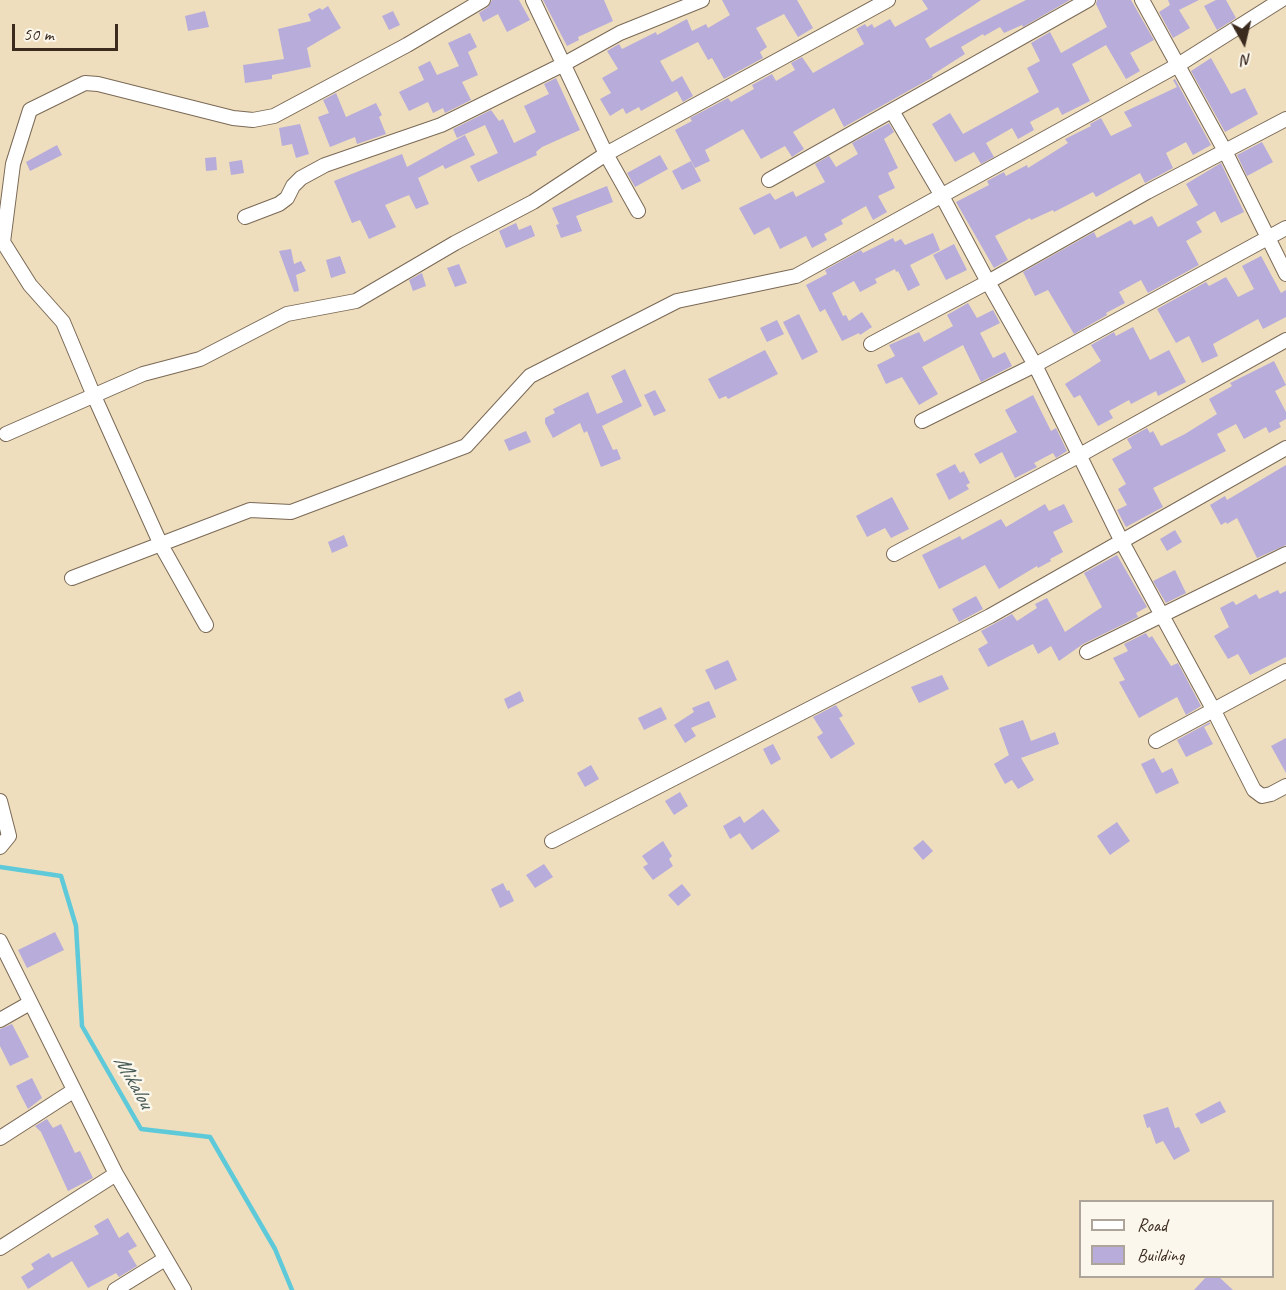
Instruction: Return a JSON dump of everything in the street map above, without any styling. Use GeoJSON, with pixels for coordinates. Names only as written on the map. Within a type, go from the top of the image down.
{"type":"FeatureCollection","features":[{"type":"Feature","properties":{"kind":"street"},"geometry":{"type":"LineString","coordinates":[[206,625],[161,545],[63,322],[30,285],[3,242],[13,164],[30,110],[85,83],[98,84],[233,118],[253,120],[274,116],[407,45],[483,0]]}},
{"type":"Feature","properties":{"kind":"street"},"geometry":{"type":"LineString","coordinates":[[533,0],[606,154],[638,211]]}},
{"type":"Feature","properties":{"kind":"street"},"geometry":{"type":"LineString","coordinates":[[245,217],[279,204],[287,198],[293,186],[301,178],[325,165],[441,124],[564,64],[620,33],[702,0]]}},
{"type":"Feature","properties":{"kind":"street"},"geometry":{"type":"LineString","coordinates":[[6,434],[143,374],[200,359],[287,314],[356,301],[455,243],[533,202],[606,154],[888,0]]}},
{"type":"Feature","properties":{"kind":"street"},"geometry":{"type":"LineString","coordinates":[[769,180],[1088,0]]}},
{"type":"Feature","properties":{"kind":"street"},"geometry":{"type":"LineString","coordinates":[[1142,0],[1225,151],[1286,274]]}},
{"type":"Feature","properties":{"kind":"street"},"geometry":{"type":"LineString","coordinates":[[72,578],[250,510],[291,512],[466,446],[530,376],[677,301],[796,276],[1178,65],[1281,0]]}},
{"type":"Feature","properties":{"kind":"street"},"geometry":{"type":"LineString","coordinates":[[892,111],[942,195],[987,282],[1035,365],[1122,542],[1213,709],[1254,790],[1262,796],[1286,786]]}},
{"type":"Feature","properties":{"kind":"street"},"geometry":{"type":"LineString","coordinates":[[871,344],[1147,192],[1286,119]]}},
{"type":"Feature","properties":{"kind":"street"},"geometry":{"type":"LineString","coordinates":[[922,421],[1035,365],[1286,228]]}},
{"type":"Feature","properties":{"kind":"street"},"geometry":{"type":"LineString","coordinates":[[894,554],[1080,455],[1286,340]]}},
{"type":"Feature","properties":{"kind":"street"},"geometry":{"type":"LineString","coordinates":[[552,840],[990,616],[1286,448]]}},
{"type":"Feature","properties":{"kind":"street"},"geometry":{"type":"LineString","coordinates":[[1087,652],[1286,554]]}},
{"type":"Feature","properties":{"kind":"street"},"geometry":{"type":"LineString","coordinates":[[1156,741],[1286,670]]}},
{"type":"Feature","properties":{"kind":"street"},"geometry":{"type":"LineString","coordinates":[[0,801],[9,836],[0,848]]}},
{"type":"Feature","properties":{"kind":"street"},"geometry":{"type":"LineString","coordinates":[[0,941],[116,1174],[184,1290]]}},
{"type":"Feature","properties":{"kind":"street"},"geometry":{"type":"LineString","coordinates":[[0,1020],[30,1003]]}},
{"type":"Feature","properties":{"kind":"street"},"geometry":{"type":"LineString","coordinates":[[0,1138],[73,1091]]}},
{"type":"Feature","properties":{"kind":"street"},"geometry":{"type":"LineString","coordinates":[[0,1248],[116,1174]]}},
{"type":"Feature","properties":{"kind":"street"},"geometry":{"type":"LineString","coordinates":[[115,1290],[165,1259]]}},
{"type":"Feature","properties":{"kind":"building"},"geometry":{"type":"Polygon","coordinates":[[[492,0],[519,0],[530,20],[507,32],[498,14],[483,22],[479,13],[488,7],[492,0]]]}},
{"type":"Feature","properties":{"kind":"building"},"geometry":{"type":"Polygon","coordinates":[[[543,0],[604,0],[613,21],[578,37],[579,40],[567,46],[543,0]]]}},
{"type":"Feature","properties":{"kind":"building"},"geometry":{"type":"Polygon","coordinates":[[[722,0],[797,0],[813,28],[798,37],[784,14],[756,28],[767,47],[760,52],[763,58],[724,79],[712,58],[708,60],[698,42],[660,61],[672,82],[682,76],[693,96],[683,102],[677,91],[641,111],[639,107],[626,114],[623,108],[610,116],[600,99],[611,93],[602,78],[618,69],[607,51],[619,44],[622,49],[656,32],[657,35],[687,19],[692,31],[706,24],[708,28],[730,15],[722,0]]]}},
{"type":"Feature","properties":{"kind":"building"},"geometry":{"type":"Polygon","coordinates":[[[922,0],[981,0],[925,39],[930,48],[1026,0],[1070,0],[1023,27],[1022,25],[1004,33],[1000,27],[984,36],[983,34],[961,47],[965,54],[932,75],[933,77],[844,127],[834,108],[793,132],[804,149],[792,157],[785,146],[761,159],[743,129],[705,150],[710,161],[695,168],[675,130],[692,121],[690,118],[728,98],[731,102],[754,89],[752,85],[772,74],[776,81],[795,70],[791,63],[802,57],[813,73],[864,44],[856,29],[865,24],[867,27],[872,24],[874,28],[890,19],[895,27],[928,9],[922,0]]]}},
{"type":"Feature","properties":{"kind":"building"},"geometry":{"type":"Polygon","coordinates":[[[1097,0],[1131,0],[1154,40],[1130,53],[1140,71],[1126,79],[1106,45],[1072,64],[1090,101],[1062,115],[1058,107],[1030,122],[1034,130],[1018,139],[1012,128],[986,143],[994,157],[981,164],[974,152],[955,162],[932,124],[950,113],[963,134],[1039,92],[1027,68],[1040,61],[1031,43],[1050,32],[1061,53],[1107,27],[1096,4],[1097,0]]]}},
{"type":"Feature","properties":{"kind":"building"},"geometry":{"type":"Polygon","coordinates":[[[1168,0],[1199,0],[1179,10],[1190,28],[1173,38],[1159,12],[1170,5],[1168,0]]]}},
{"type":"Feature","properties":{"kind":"building"},"geometry":{"type":"Polygon","coordinates":[[[1216,0],[1226,0],[1236,18],[1217,30],[1204,6],[1216,0]]]}},
{"type":"Feature","properties":{"kind":"building"},"geometry":{"type":"Polygon","coordinates":[[[328,6],[341,28],[307,48],[311,67],[272,75],[272,79],[245,83],[243,65],[284,59],[278,29],[311,21],[308,14],[328,6]]]}},
{"type":"Feature","properties":{"kind":"building"},"geometry":{"type":"Polygon","coordinates":[[[205,11],[209,27],[188,31],[185,16],[205,11]]]}},
{"type":"Feature","properties":{"kind":"building"},"geometry":{"type":"Polygon","coordinates":[[[393,11],[400,25],[389,30],[382,16],[393,11]]]}},
{"type":"Feature","properties":{"kind":"building"},"geometry":{"type":"Polygon","coordinates":[[[470,33],[477,47],[468,52],[478,75],[462,82],[471,100],[445,113],[443,108],[433,113],[428,102],[409,111],[399,92],[424,80],[418,67],[430,61],[437,75],[459,66],[448,43],[470,33]]]}},
{"type":"Feature","properties":{"kind":"building"},"geometry":{"type":"Polygon","coordinates":[[[1211,58],[1231,94],[1245,88],[1258,114],[1225,132],[1191,71],[1211,58]]]}},
{"type":"Feature","properties":{"kind":"building"},"geometry":{"type":"Polygon","coordinates":[[[556,78],[580,130],[542,147],[536,152],[537,155],[478,182],[470,166],[498,153],[485,125],[457,138],[453,129],[491,110],[499,121],[503,119],[514,143],[536,132],[524,106],[549,94],[544,84],[556,78]]]}},
{"type":"Feature","properties":{"kind":"building"},"geometry":{"type":"Polygon","coordinates":[[[1175,79],[1211,145],[1193,155],[1186,142],[1166,153],[1173,168],[1145,183],[1140,173],[1096,197],[1093,192],[1054,212],[1053,210],[1031,220],[1030,218],[995,236],[1008,260],[994,268],[956,202],[989,185],[987,181],[1004,172],[1006,176],[1027,165],[1028,168],[1068,143],[1065,139],[1091,126],[1090,124],[1101,118],[1111,136],[1132,126],[1124,112],[1177,87],[1173,80],[1175,79]]]}},
{"type":"Feature","properties":{"kind":"building"},"geometry":{"type":"Polygon","coordinates":[[[336,93],[346,117],[376,103],[382,115],[379,117],[386,134],[357,144],[355,137],[330,147],[318,117],[329,113],[323,100],[336,93]]]}},
{"type":"Feature","properties":{"kind":"building"},"geometry":{"type":"Polygon","coordinates":[[[889,123],[894,132],[884,139],[898,168],[888,173],[895,188],[878,196],[887,212],[873,220],[866,206],[841,220],[843,224],[824,234],[827,240],[812,248],[806,236],[780,249],[769,227],[754,235],[739,208],[770,193],[775,200],[793,191],[796,197],[825,182],[815,164],[829,156],[836,167],[858,154],[852,143],[889,123]]]}},
{"type":"Feature","properties":{"kind":"building"},"geometry":{"type":"Polygon","coordinates":[[[300,124],[309,154],[296,158],[292,144],[282,146],[279,128],[300,124]]]}},
{"type":"Feature","properties":{"kind":"building"},"geometry":{"type":"Polygon","coordinates":[[[465,135],[475,155],[445,169],[443,165],[418,178],[429,204],[416,209],[409,195],[385,205],[396,227],[369,239],[360,220],[352,223],[334,181],[402,154],[407,167],[465,135]]]}},
{"type":"Feature","properties":{"kind":"building"},"geometry":{"type":"Polygon","coordinates":[[[1262,142],[1273,162],[1247,176],[1237,155],[1262,142]]]}},
{"type":"Feature","properties":{"kind":"building"},"geometry":{"type":"Polygon","coordinates":[[[57,145],[62,155],[30,171],[26,162],[57,145]]]}},
{"type":"Feature","properties":{"kind":"building"},"geometry":{"type":"Polygon","coordinates":[[[660,155],[668,169],[635,187],[627,173],[660,155]]]}},
{"type":"Feature","properties":{"kind":"building"},"geometry":{"type":"Polygon","coordinates":[[[216,157],[217,170],[206,171],[205,158],[216,157]]]}},
{"type":"Feature","properties":{"kind":"building"},"geometry":{"type":"Polygon","coordinates":[[[242,160],[244,173],[231,175],[229,162],[242,160]]]}},
{"type":"Feature","properties":{"kind":"building"},"geometry":{"type":"Polygon","coordinates":[[[691,161],[701,181],[682,190],[672,171],[691,161]]]}},
{"type":"Feature","properties":{"kind":"building"},"geometry":{"type":"Polygon","coordinates":[[[1221,163],[1244,212],[1221,223],[1215,211],[1196,222],[1202,232],[1186,241],[1199,265],[1148,293],[1141,280],[1119,292],[1125,303],[1074,334],[1048,290],[1035,296],[1023,272],[1094,232],[1097,238],[1131,220],[1134,225],[1152,216],[1158,227],[1198,205],[1186,184],[1221,163]]]}},
{"type":"Feature","properties":{"kind":"building"},"geometry":{"type":"Polygon","coordinates":[[[607,186],[613,202],[576,216],[582,231],[561,238],[556,225],[559,224],[552,208],[607,186]]]}},
{"type":"Feature","properties":{"kind":"building"},"geometry":{"type":"Polygon","coordinates":[[[516,223],[519,230],[531,225],[535,236],[506,248],[499,231],[516,223]]]}},
{"type":"Feature","properties":{"kind":"building"},"geometry":{"type":"Polygon","coordinates":[[[933,233],[940,250],[910,265],[920,285],[908,291],[895,269],[875,279],[877,283],[860,292],[854,281],[832,293],[843,316],[846,315],[849,321],[862,312],[872,327],[860,335],[859,333],[842,341],[825,309],[820,312],[806,285],[827,274],[825,270],[861,250],[863,253],[893,238],[895,242],[901,239],[905,245],[933,233]]]}},
{"type":"Feature","properties":{"kind":"building"},"geometry":{"type":"Polygon","coordinates":[[[954,244],[967,270],[946,280],[933,255],[954,244]]]}},
{"type":"Feature","properties":{"kind":"building"},"geometry":{"type":"Polygon","coordinates":[[[291,249],[294,264],[301,261],[306,271],[296,275],[299,291],[294,292],[279,251],[291,249]]]}},
{"type":"Feature","properties":{"kind":"building"},"geometry":{"type":"Polygon","coordinates":[[[340,256],[346,273],[331,278],[326,260],[340,256]]]}},
{"type":"Feature","properties":{"kind":"building"},"geometry":{"type":"Polygon","coordinates":[[[1261,256],[1281,293],[1286,290],[1286,317],[1263,329],[1258,319],[1213,344],[1218,356],[1202,363],[1189,336],[1176,343],[1157,309],[1206,282],[1209,286],[1226,277],[1238,297],[1254,289],[1242,266],[1261,256]]]}},
{"type":"Feature","properties":{"kind":"building"},"geometry":{"type":"Polygon","coordinates":[[[459,264],[467,283],[455,287],[447,268],[459,264]]]}},
{"type":"Feature","properties":{"kind":"building"},"geometry":{"type":"Polygon","coordinates":[[[422,273],[426,286],[413,291],[409,280],[422,273]]]}},
{"type":"Feature","properties":{"kind":"building"},"geometry":{"type":"Polygon","coordinates":[[[968,303],[977,318],[993,310],[1000,323],[980,333],[993,358],[1005,352],[1012,366],[981,382],[963,345],[922,367],[938,394],[919,405],[902,377],[886,384],[877,365],[895,356],[889,345],[919,332],[924,342],[953,326],[947,315],[968,303]]]}},
{"type":"Feature","properties":{"kind":"building"},"geometry":{"type":"Polygon","coordinates":[[[799,314],[818,352],[802,360],[783,322],[799,314]]]}},
{"type":"Feature","properties":{"kind":"building"},"geometry":{"type":"Polygon","coordinates":[[[777,320],[784,334],[767,342],[760,328],[777,320]]]}},
{"type":"Feature","properties":{"kind":"building"},"geometry":{"type":"Polygon","coordinates":[[[1133,327],[1150,360],[1169,350],[1186,382],[1158,396],[1156,391],[1131,404],[1129,400],[1109,411],[1113,418],[1098,426],[1080,395],[1074,398],[1065,384],[1101,361],[1091,345],[1114,332],[1116,336],[1133,327]]]}},
{"type":"Feature","properties":{"kind":"building"},"geometry":{"type":"Polygon","coordinates":[[[765,350],[778,374],[728,399],[726,396],[719,399],[708,379],[765,350]]]}},
{"type":"Feature","properties":{"kind":"building"},"geometry":{"type":"Polygon","coordinates":[[[1274,361],[1286,385],[1275,391],[1286,412],[1286,419],[1279,423],[1281,427],[1269,433],[1266,427],[1244,439],[1236,424],[1217,434],[1226,451],[1153,488],[1163,507],[1126,527],[1117,510],[1127,505],[1118,489],[1126,484],[1112,459],[1132,448],[1127,439],[1147,428],[1150,433],[1153,431],[1161,446],[1185,434],[1217,414],[1209,399],[1232,386],[1230,383],[1274,361]]]}},
{"type":"Feature","properties":{"kind":"building"},"geometry":{"type":"Polygon","coordinates":[[[625,369],[642,406],[602,426],[613,450],[617,449],[621,459],[601,467],[587,431],[584,433],[580,423],[553,438],[545,423],[545,418],[555,413],[553,409],[588,392],[597,414],[623,402],[611,376],[625,369]]]}},
{"type":"Feature","properties":{"kind":"building"},"geometry":{"type":"Polygon","coordinates":[[[655,390],[666,411],[654,416],[644,395],[655,390]]]}},
{"type":"Feature","properties":{"kind":"building"},"geometry":{"type":"Polygon","coordinates":[[[1033,395],[1051,431],[1056,428],[1067,451],[1056,458],[1053,453],[1034,463],[1037,467],[1015,478],[1002,452],[980,464],[974,454],[1017,432],[1005,410],[1033,395]]]}},
{"type":"Feature","properties":{"kind":"building"},"geometry":{"type":"Polygon","coordinates":[[[526,431],[531,442],[509,451],[504,440],[526,431]]]}},
{"type":"Feature","properties":{"kind":"building"},"geometry":{"type":"Polygon","coordinates":[[[955,464],[960,473],[964,471],[970,483],[966,485],[969,489],[949,500],[936,474],[955,464]]]}},
{"type":"Feature","properties":{"kind":"building"},"geometry":{"type":"Polygon","coordinates":[[[1286,465],[1286,545],[1257,558],[1237,518],[1221,525],[1210,505],[1225,496],[1227,500],[1286,465]]]}},
{"type":"Feature","properties":{"kind":"building"},"geometry":{"type":"Polygon","coordinates":[[[892,497],[909,529],[891,538],[885,528],[867,537],[856,516],[892,497]]]}},
{"type":"Feature","properties":{"kind":"building"},"geometry":{"type":"Polygon","coordinates":[[[1045,504],[1049,511],[1064,504],[1073,522],[1053,532],[1063,552],[999,589],[985,565],[939,589],[922,555],[960,536],[962,540],[1001,519],[1006,527],[1045,504]]]}},
{"type":"Feature","properties":{"kind":"building"},"geometry":{"type":"Polygon","coordinates":[[[1175,530],[1182,542],[1167,551],[1160,539],[1175,530]]]}},
{"type":"Feature","properties":{"kind":"building"},"geometry":{"type":"Polygon","coordinates":[[[344,535],[348,546],[332,553],[328,542],[344,535]]]}},
{"type":"Feature","properties":{"kind":"building"},"geometry":{"type":"Polygon","coordinates":[[[1117,555],[1147,607],[1136,613],[1138,617],[1083,644],[1059,661],[1051,646],[1038,654],[1033,644],[988,667],[978,649],[988,643],[981,631],[1012,614],[1017,621],[1037,608],[1035,604],[1047,598],[1065,632],[1102,607],[1084,573],[1117,555]]]}},
{"type":"Feature","properties":{"kind":"building"},"geometry":{"type":"Polygon","coordinates":[[[1175,570],[1186,593],[1166,603],[1153,581],[1175,570]]]}},
{"type":"Feature","properties":{"kind":"building"},"geometry":{"type":"Polygon","coordinates":[[[1278,590],[1280,594],[1286,591],[1286,657],[1250,675],[1238,654],[1228,659],[1214,636],[1229,627],[1220,608],[1233,601],[1236,605],[1256,594],[1259,599],[1278,590]]]}},
{"type":"Feature","properties":{"kind":"building"},"geometry":{"type":"Polygon","coordinates":[[[976,596],[983,609],[959,622],[952,609],[976,596]]]}},
{"type":"Feature","properties":{"kind":"building"},"geometry":{"type":"Polygon","coordinates":[[[1146,633],[1149,638],[1152,636],[1171,666],[1178,663],[1201,706],[1186,715],[1177,697],[1139,718],[1119,682],[1125,680],[1113,658],[1128,651],[1124,644],[1146,633]]]}},
{"type":"Feature","properties":{"kind":"building"},"geometry":{"type":"Polygon","coordinates":[[[728,660],[737,680],[715,690],[705,670],[728,660]]]}},
{"type":"Feature","properties":{"kind":"building"},"geometry":{"type":"Polygon","coordinates":[[[942,675],[949,689],[919,703],[911,687],[942,675]]]}},
{"type":"Feature","properties":{"kind":"building"},"geometry":{"type":"Polygon","coordinates":[[[520,691],[524,701],[508,709],[504,699],[520,691]]]}},
{"type":"Feature","properties":{"kind":"building"},"geometry":{"type":"Polygon","coordinates":[[[709,701],[716,717],[691,728],[696,736],[685,743],[674,725],[694,712],[692,708],[709,701]]]}},
{"type":"Feature","properties":{"kind":"building"},"geometry":{"type":"Polygon","coordinates":[[[836,705],[843,716],[839,718],[855,744],[831,759],[817,737],[823,733],[813,717],[836,705]]]}},
{"type":"Feature","properties":{"kind":"building"},"geometry":{"type":"Polygon","coordinates":[[[661,707],[667,719],[644,730],[638,718],[661,707]]]}},
{"type":"Feature","properties":{"kind":"building"},"geometry":{"type":"Polygon","coordinates":[[[1023,720],[1031,741],[1055,732],[1059,744],[1021,758],[1034,780],[1018,789],[1012,780],[1005,784],[994,764],[1009,755],[999,728],[1023,720]]]}},
{"type":"Feature","properties":{"kind":"building"},"geometry":{"type":"Polygon","coordinates":[[[1210,722],[1204,727],[1213,744],[1186,757],[1177,740],[1210,722]]]}},
{"type":"Feature","properties":{"kind":"building"},"geometry":{"type":"Polygon","coordinates":[[[1286,738],[1286,773],[1271,746],[1286,738]]]}},
{"type":"Feature","properties":{"kind":"building"},"geometry":{"type":"Polygon","coordinates":[[[773,744],[781,759],[771,765],[763,749],[773,744]]]}},
{"type":"Feature","properties":{"kind":"building"},"geometry":{"type":"Polygon","coordinates":[[[1154,758],[1162,773],[1172,768],[1179,783],[1156,794],[1141,764],[1154,758]]]}},
{"type":"Feature","properties":{"kind":"building"},"geometry":{"type":"Polygon","coordinates":[[[591,765],[599,779],[585,787],[577,773],[591,765]]]}},
{"type":"Feature","properties":{"kind":"building"},"geometry":{"type":"Polygon","coordinates":[[[680,792],[688,806],[674,815],[665,801],[680,792]]]}},
{"type":"Feature","properties":{"kind":"building"},"geometry":{"type":"Polygon","coordinates":[[[763,809],[780,831],[752,850],[740,833],[730,839],[723,826],[740,816],[744,823],[763,809]]]}},
{"type":"Feature","properties":{"kind":"building"},"geometry":{"type":"Polygon","coordinates":[[[1117,822],[1130,841],[1110,855],[1097,836],[1117,822]]]}},
{"type":"Feature","properties":{"kind":"building"},"geometry":{"type":"Polygon","coordinates":[[[923,840],[933,851],[923,860],[913,848],[923,840]]]}},
{"type":"Feature","properties":{"kind":"building"},"geometry":{"type":"Polygon","coordinates":[[[663,841],[672,856],[669,859],[673,866],[653,880],[643,867],[648,864],[642,856],[663,841]]]}},
{"type":"Feature","properties":{"kind":"building"},"geometry":{"type":"Polygon","coordinates":[[[544,864],[553,877],[535,888],[526,875],[544,864]]]}},
{"type":"Feature","properties":{"kind":"building"},"geometry":{"type":"Polygon","coordinates":[[[503,883],[514,901],[500,908],[491,889],[503,883]]]}},
{"type":"Feature","properties":{"kind":"building"},"geometry":{"type":"Polygon","coordinates":[[[682,884],[691,895],[678,906],[668,895],[682,884]]]}},
{"type":"Feature","properties":{"kind":"building"},"geometry":{"type":"Polygon","coordinates":[[[55,932],[64,950],[27,968],[18,950],[55,932]]]}},
{"type":"Feature","properties":{"kind":"building"},"geometry":{"type":"Polygon","coordinates":[[[12,1024],[29,1057],[10,1066],[0,1046],[0,1029],[12,1024]]]}},
{"type":"Feature","properties":{"kind":"building"},"geometry":{"type":"Polygon","coordinates":[[[32,1078],[42,1098],[28,1109],[16,1086],[32,1078]]]}},
{"type":"Feature","properties":{"kind":"building"},"geometry":{"type":"Polygon","coordinates":[[[1220,1101],[1226,1112],[1201,1124],[1195,1114],[1220,1101]]]}},
{"type":"Feature","properties":{"kind":"building"},"geometry":{"type":"Polygon","coordinates":[[[1168,1107],[1175,1128],[1179,1127],[1190,1151],[1174,1160],[1163,1141],[1156,1144],[1143,1115],[1168,1107]]]}},
{"type":"Feature","properties":{"kind":"building"},"geometry":{"type":"Polygon","coordinates":[[[47,1119],[53,1128],[61,1124],[75,1153],[80,1151],[93,1178],[68,1191],[41,1132],[35,1126],[47,1119]]]}},
{"type":"Feature","properties":{"kind":"building"},"geometry":{"type":"Polygon","coordinates":[[[108,1218],[119,1238],[128,1232],[137,1246],[128,1251],[137,1266],[119,1277],[116,1273],[88,1288],[72,1261],[28,1289],[21,1277],[34,1269],[31,1264],[49,1253],[52,1258],[99,1234],[94,1226],[108,1218]]]}},
{"type":"Feature","properties":{"kind":"building"},"geometry":{"type":"Polygon","coordinates":[[[1205,1278],[1220,1278],[1233,1290],[1194,1290],[1205,1278]]]}},
{"type":"Feature","properties":{"kind":"waterway","name":"Mikalou"},"geometry":{"type":"LineString","coordinates":[[0,867],[61,876],[76,926],[82,1026],[141,1129],[210,1137],[275,1249],[292,1290]]}}]}
